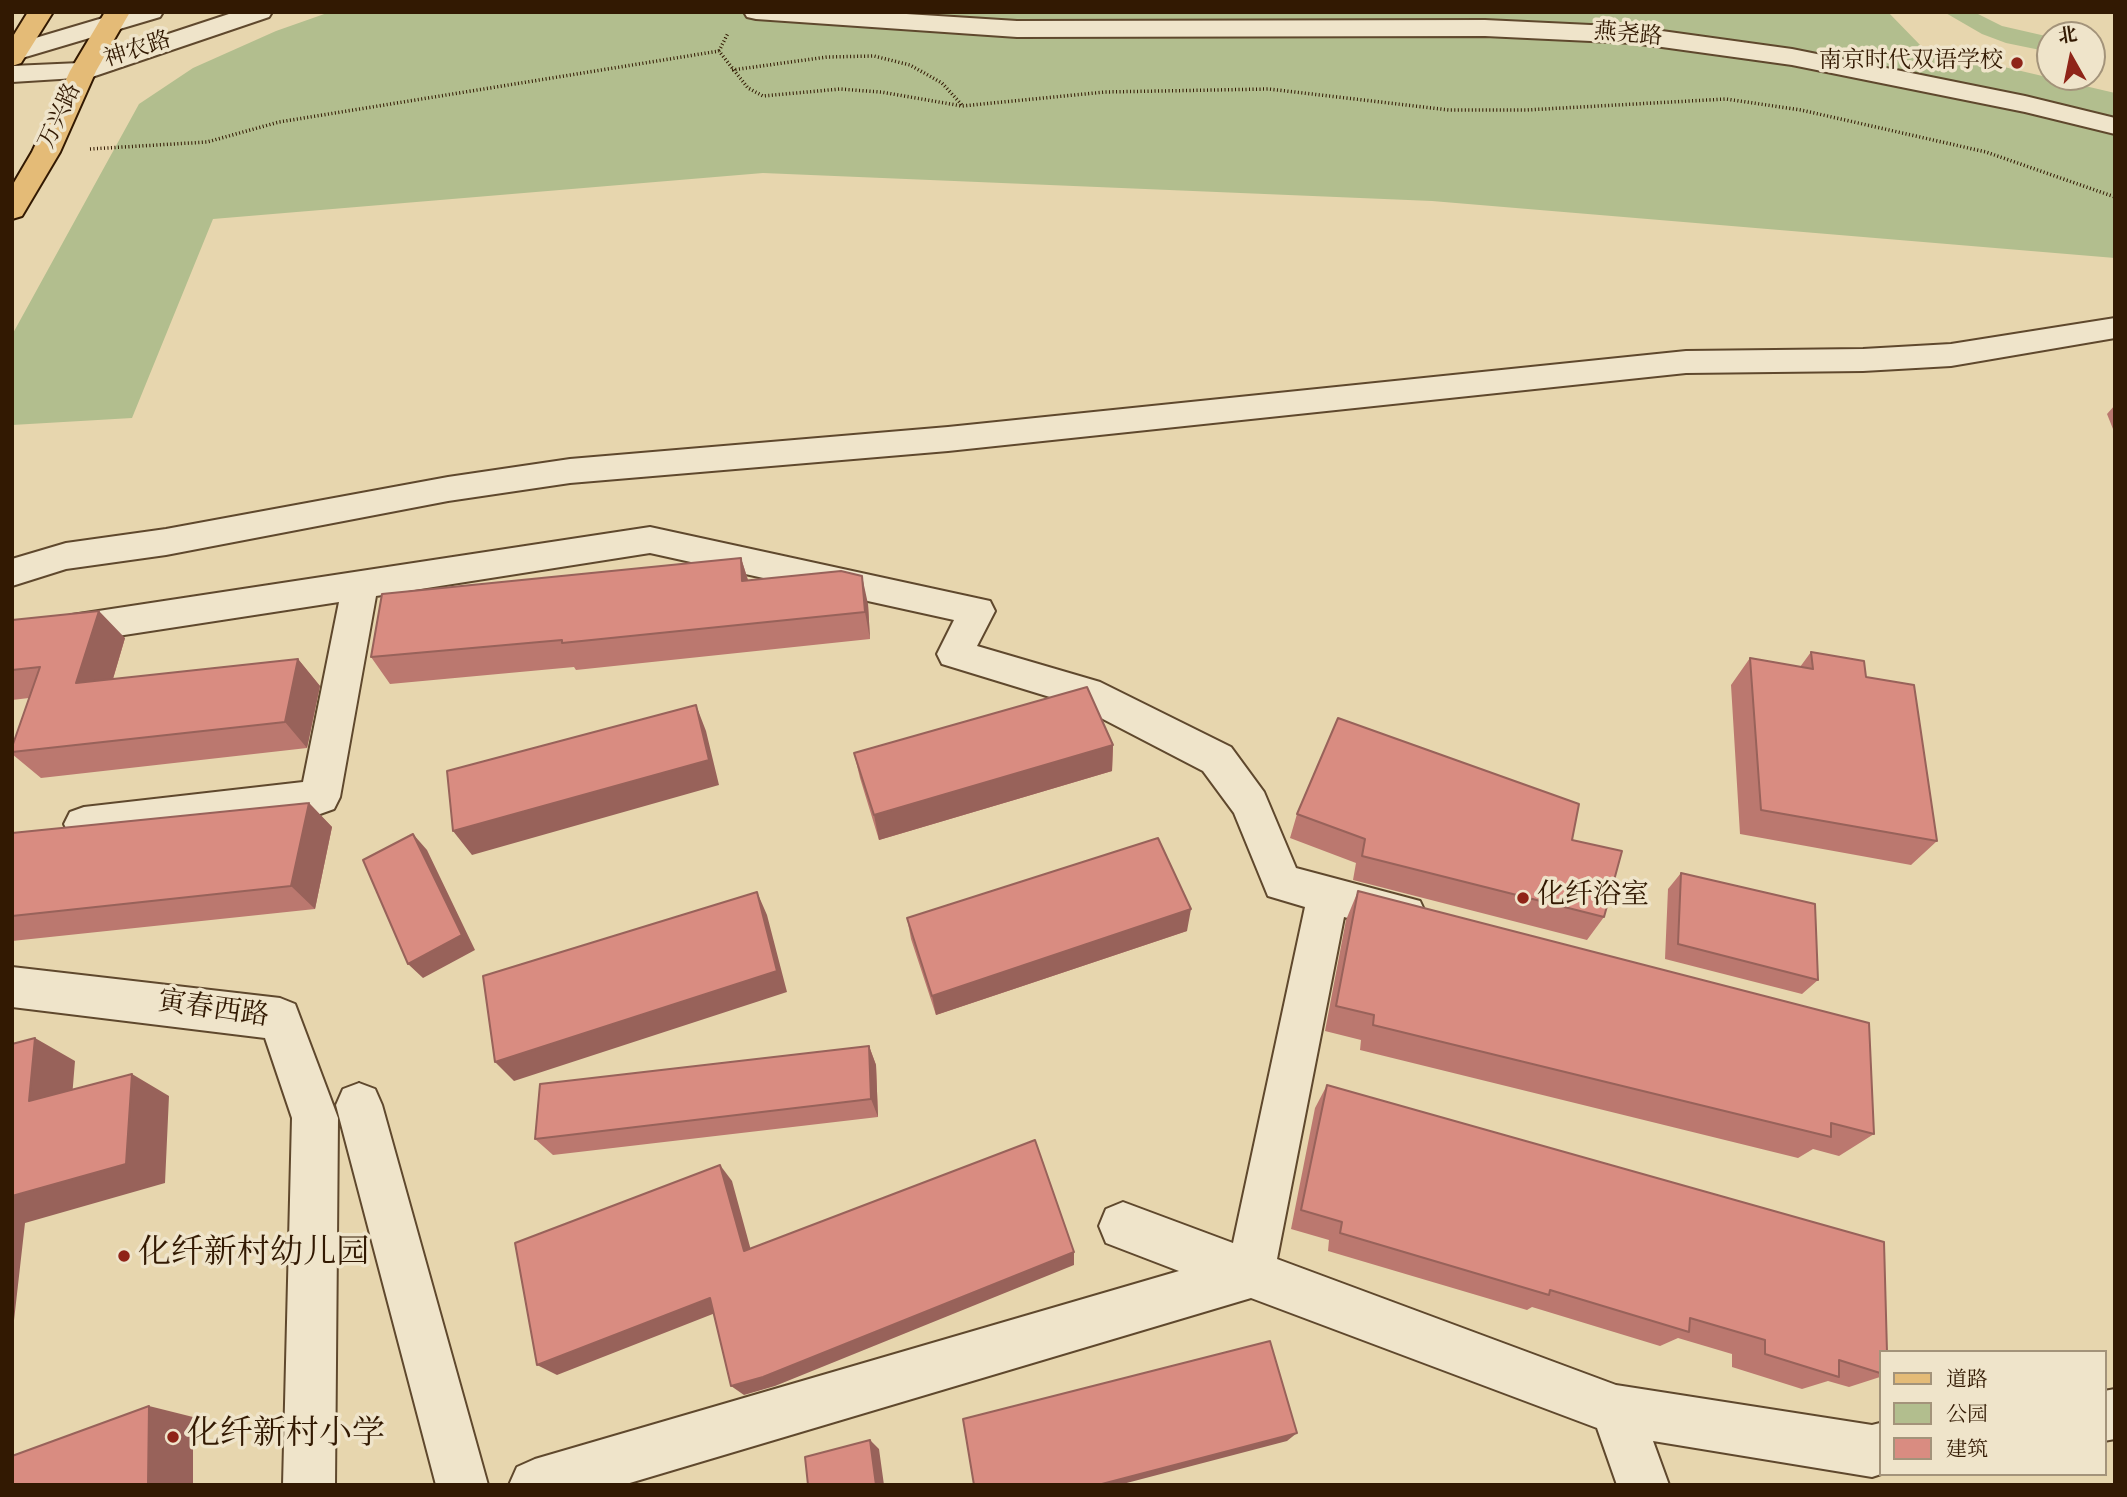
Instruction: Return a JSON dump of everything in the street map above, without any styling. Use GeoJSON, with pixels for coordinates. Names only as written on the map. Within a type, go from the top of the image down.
{"type":"FeatureCollection","features":[{"type":"Feature","properties":{"kind":"main road"},"geometry":{"type":"LineString","coordinates":[[13,59],[41,12]]}},
{"type":"Feature","properties":{"kind":"main road","name":"万兴路"},"geometry":{"type":"LineString","coordinates":[[12,210],[46,152],[83,71],[115,18]]}},
{"type":"Feature","properties":{"kind":"street","name":"神农路"},"geometry":{"type":"LineString","coordinates":[[13,59],[115,18],[151,12]]}},
{"type":"Feature","properties":{"kind":"street","name":"神农路"},"geometry":{"type":"LineString","coordinates":[[13,59],[83,71],[260,12]]}},
{"type":"Feature","properties":{"kind":"street","name":"燕尧路"},"geometry":{"type":"LineString","coordinates":[[756,12],[1017,29],[1485,27],[1633,35],[1792,57],[2025,104],[2115,126]]}},
{"type":"Feature","properties":{"kind":"street"},"geometry":{"type":"LineString","coordinates":[[12,573],[66,555],[166,542],[448,489],[570,471],[948,439],[1686,362],[1863,360],[1951,355],[2115,328]]}},
{"type":"Feature","properties":{"kind":"street"},"geometry":{"type":"LineString","coordinates":[[72,629],[650,540],[977,611],[955,654],[1087,693],[1217,759],[1250,804],[1282,883],[1449,925]]}},
{"type":"Feature","properties":{"kind":"street"},"geometry":{"type":"LineString","coordinates":[[84,824],[320,797],[360,584]]}},
{"type":"Feature","properties":{"kind":"street"},"geometry":{"type":"LineString","coordinates":[[1250,1274],[1328,894]]}},
{"type":"Feature","properties":{"kind":"street","name":"寅春西路"},"geometry":{"type":"LineString","coordinates":[[12,988],[280,1019],[315,1118],[309,1485]]}},
{"type":"Feature","properties":{"kind":"street"},"geometry":{"type":"LineString","coordinates":[[359,1105],[462,1485]]}},
{"type":"Feature","properties":{"kind":"street"},"geometry":{"type":"LineString","coordinates":[[1123,1226],[1616,1410],[1878,1450]]}},
{"type":"Feature","properties":{"kind":"street"},"geometry":{"type":"LineString","coordinates":[[535,1485],[1250,1274]]}},
{"type":"Feature","properties":{"kind":"street"},"geometry":{"type":"LineString","coordinates":[[1616,1410],[1643,1485]]}},
{"type":"Feature","properties":{"kind":"path"},"geometry":{"type":"LineString","coordinates":[[46,152],[207,142],[279,122],[719,51],[748,88],[763,96],[840,89],[881,92],[962,106],[1105,92],[1269,89],[1449,110],[1526,110],[1726,99],[1801,110],[1986,152],[2115,197]]}},
{"type":"Feature","properties":{"kind":"path"},"geometry":{"type":"LineString","coordinates":[[732,69],[827,58],[874,56],[910,65],[942,83],[962,106]]}},
{"type":"Feature","properties":{"kind":"green space"},"geometry":{"type":"Polygon","coordinates":[[[330,12],[1888,12],[1923,48],[2036,74],[2036,91],[2115,93],[2115,258],[1432,201],[763,173],[213,219],[132,418],[12,425],[12,335],[139,104],[193,68],[276,31],[330,12]]]}},
{"type":"Feature","properties":{"kind":"green space"},"geometry":{"type":"Polygon","coordinates":[[[1944,12],[1974,12],[2002,26],[2036,34],[2036,49],[2006,43],[1982,34],[1944,12]]]}},
{"type":"Feature","properties":{"kind":"building"},"geometry":{"type":"Polygon","coordinates":[[[741,558],[742,581],[841,571],[862,576],[865,612],[562,643],[562,640],[371,657],[382,594],[741,558]]]}},
{"type":"Feature","properties":{"kind":"building"},"geometry":{"type":"Polygon","coordinates":[[[99,611],[76,683],[298,659],[285,722],[12,752],[40,667],[12,670],[12,620],[99,611]]]}},
{"type":"Feature","properties":{"kind":"building"},"geometry":{"type":"Polygon","coordinates":[[[1811,652],[1864,661],[1866,677],[1914,685],[1937,841],[1761,810],[1750,658],[1813,669],[1811,652]]]}},
{"type":"Feature","properties":{"kind":"building"},"geometry":{"type":"Polygon","coordinates":[[[1087,687],[1113,745],[874,815],[854,753],[1087,687]]]}},
{"type":"Feature","properties":{"kind":"building"},"geometry":{"type":"Polygon","coordinates":[[[696,705],[709,760],[453,831],[447,771],[696,705]]]}},
{"type":"Feature","properties":{"kind":"building","name":"化纤浴室"},"geometry":{"type":"Polygon","coordinates":[[[1338,718],[1579,804],[1572,840],[1622,851],[1604,917],[1362,856],[1365,839],[1297,814],[1338,718]]]}},
{"type":"Feature","properties":{"kind":"building"},"geometry":{"type":"Polygon","coordinates":[[[309,803],[291,886],[12,916],[12,833],[309,803]]]}},
{"type":"Feature","properties":{"kind":"building"},"geometry":{"type":"Polygon","coordinates":[[[413,834],[462,935],[408,964],[363,860],[413,834]]]}},
{"type":"Feature","properties":{"kind":"building"},"geometry":{"type":"Polygon","coordinates":[[[1158,838],[1191,909],[932,996],[907,918],[1158,838]]]}},
{"type":"Feature","properties":{"kind":"building"},"geometry":{"type":"Polygon","coordinates":[[[1681,873],[1815,904],[1818,980],[1678,944],[1681,873]]]}},
{"type":"Feature","properties":{"kind":"building"},"geometry":{"type":"Polygon","coordinates":[[[1358,891],[1869,1023],[1874,1134],[1831,1123],[1831,1137],[1373,1025],[1374,1015],[1336,1006],[1358,891]]]}},
{"type":"Feature","properties":{"kind":"building"},"geometry":{"type":"Polygon","coordinates":[[[757,892],[777,971],[495,1062],[483,976],[757,892]]]}},
{"type":"Feature","properties":{"kind":"building"},"geometry":{"type":"Polygon","coordinates":[[[35,1038],[29,1101],[132,1074],[126,1164],[12,1196],[12,1044],[35,1038]]]}},
{"type":"Feature","properties":{"kind":"building"},"geometry":{"type":"Polygon","coordinates":[[[869,1046],[871,1099],[535,1139],[540,1084],[869,1046]]]}},
{"type":"Feature","properties":{"kind":"building"},"geometry":{"type":"Polygon","coordinates":[[[1327,1085],[1884,1242],[1887,1350],[1878,1350],[1878,1372],[1839,1360],[1839,1377],[1765,1354],[1765,1340],[1690,1318],[1689,1332],[1550,1290],[1549,1295],[1340,1233],[1342,1222],[1301,1210],[1327,1085]]]}},
{"type":"Feature","properties":{"kind":"building"},"geometry":{"type":"Polygon","coordinates":[[[1035,1140],[1074,1252],[763,1377],[731,1386],[710,1298],[537,1365],[515,1243],[720,1165],[744,1251],[1035,1140]]]}},
{"type":"Feature","properties":{"kind":"building"},"geometry":{"type":"Polygon","coordinates":[[[1270,1341],[1297,1433],[1098,1485],[974,1485],[963,1419],[1270,1341]]]}},
{"type":"Feature","properties":{"kind":"building"},"geometry":{"type":"Polygon","coordinates":[[[149,1406],[148,1485],[12,1485],[12,1456],[149,1406]]]}},
{"type":"Feature","properties":{"kind":"building"},"geometry":{"type":"Polygon","coordinates":[[[870,1440],[876,1485],[808,1485],[805,1457],[870,1440]]]}},
{"type":"Feature","properties":{"kind":"place","name":"南京时代双语学校"},"geometry":{"type":"Point","coordinates":[2017,63]}},
{"type":"Feature","properties":{"kind":"place","name":"化纤浴室"},"geometry":{"type":"Point","coordinates":[1523,898]}},
{"type":"Feature","properties":{"kind":"place","name":"化纤新村幼儿园"},"geometry":{"type":"Point","coordinates":[124,1256]}},
{"type":"Feature","properties":{"kind":"place","name":"化纤新村小学"},"geometry":{"type":"Point","coordinates":[173,1437]}}]}
